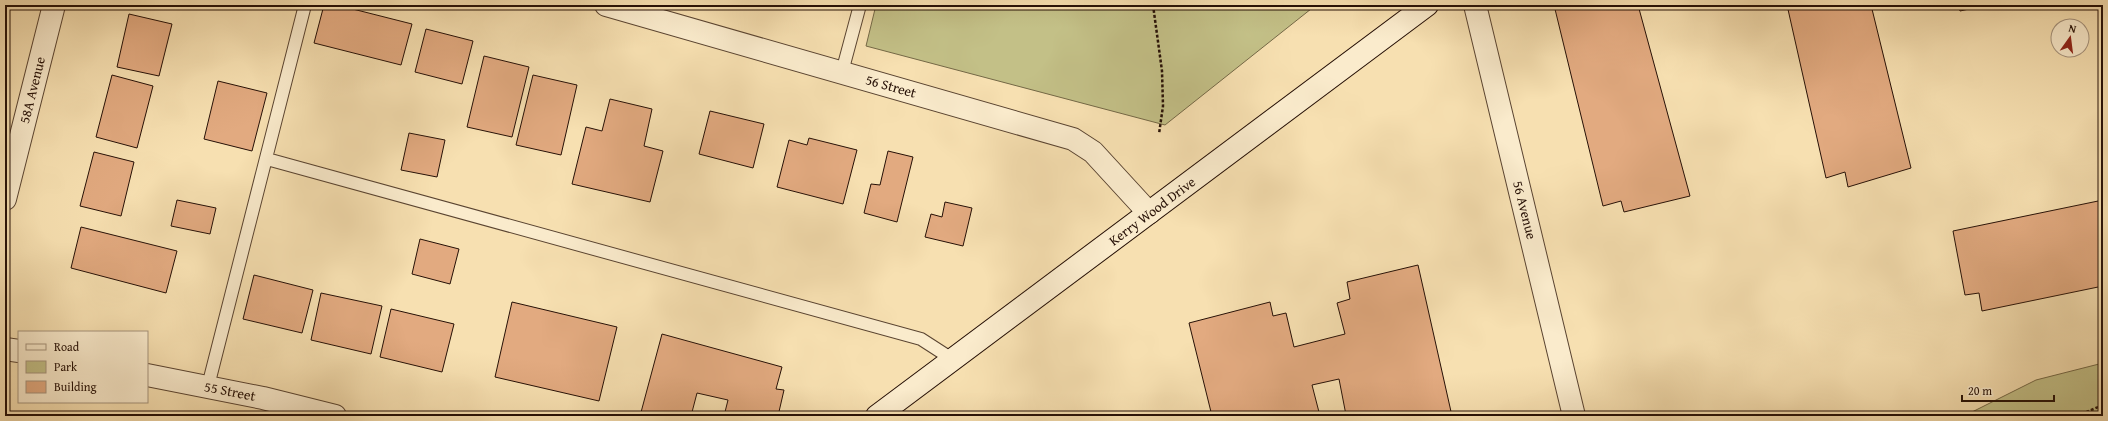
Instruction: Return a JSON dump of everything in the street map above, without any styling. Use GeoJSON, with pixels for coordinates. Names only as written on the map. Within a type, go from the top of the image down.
{"type":"FeatureCollection","features":[{"type":"Feature","properties":{"kind":"street","name":"58A Avenue"},"geometry":{"type":"LineString","coordinates":[[5,199],[54,5]]}},
{"type":"Feature","properties":{"kind":"street","name":"56 Street"},"geometry":{"type":"LineString","coordinates":[[606,5],[1073,139],[1093,152],[1149,213]]}},
{"type":"Feature","properties":{"kind":"street","name":"Kerry Wood Drive"},"geometry":{"type":"LineString","coordinates":[[877,416],[1427,5]]}},
{"type":"Feature","properties":{"kind":"street","name":"56 Avenue"},"geometry":{"type":"LineString","coordinates":[[1475,5],[1574,416]]}},
{"type":"Feature","properties":{"kind":"street"},"geometry":{"type":"LineString","coordinates":[[5,348],[18,351]]}},
{"type":"Feature","properties":{"kind":"street","name":"55 Street"},"geometry":{"type":"LineString","coordinates":[[148,375],[208,386],[336,416]]}},
{"type":"Feature","properties":{"kind":"lane"},"geometry":{"type":"LineString","coordinates":[[208,386],[305,5]]}},
{"type":"Feature","properties":{"kind":"lane"},"geometry":{"type":"LineString","coordinates":[[842,72],[860,5]]}},
{"type":"Feature","properties":{"kind":"lane"},"geometry":{"type":"LineString","coordinates":[[267,159],[921,339],[952,359]]}},
{"type":"Feature","properties":{"kind":"path"},"geometry":{"type":"LineString","coordinates":[[1153,5],[1162,71],[1160,134]]}},
{"type":"Feature","properties":{"kind":"path"},"geometry":{"type":"LineString","coordinates":[[2077,416],[2103,405]]}},
{"type":"Feature","properties":{"kind":"green space"},"geometry":{"type":"Polygon","coordinates":[[[876,5],[1316,5],[1165,125],[866,46],[876,5]]]}},
{"type":"Feature","properties":{"kind":"green space"},"geometry":{"type":"Polygon","coordinates":[[[2103,363],[2103,416],[1964,416],[2036,380],[2103,363]]]}},
{"type":"Feature","properties":{"kind":"building"},"geometry":{"type":"Polygon","coordinates":[[[324,5],[337,5],[412,24],[401,65],[314,43],[324,5]]]}},
{"type":"Feature","properties":{"kind":"building"},"geometry":{"type":"Polygon","coordinates":[[[1554,5],[1638,5],[1690,196],[1624,212],[1621,201],[1603,206],[1554,5]]]}},
{"type":"Feature","properties":{"kind":"building"},"geometry":{"type":"Polygon","coordinates":[[[1787,5],[1871,5],[1911,168],[1848,187],[1845,172],[1826,178],[1787,5]]]}},
{"type":"Feature","properties":{"kind":"building"},"geometry":{"type":"Polygon","coordinates":[[[1958,5],[1987,5],[1960,11],[1958,5]]]}},
{"type":"Feature","properties":{"kind":"building"},"geometry":{"type":"Polygon","coordinates":[[[129,14],[172,24],[159,76],[117,67],[129,14]]]}},
{"type":"Feature","properties":{"kind":"building"},"geometry":{"type":"Polygon","coordinates":[[[426,29],[473,41],[462,84],[415,72],[426,29]]]}},
{"type":"Feature","properties":{"kind":"building"},"geometry":{"type":"Polygon","coordinates":[[[484,56],[529,67],[512,137],[467,127],[484,56]]]}},
{"type":"Feature","properties":{"kind":"building"},"geometry":{"type":"Polygon","coordinates":[[[112,75],[153,86],[137,148],[96,137],[112,75]]]}},
{"type":"Feature","properties":{"kind":"building"},"geometry":{"type":"Polygon","coordinates":[[[533,75],[577,85],[561,155],[516,145],[533,75]]]}},
{"type":"Feature","properties":{"kind":"building"},"geometry":{"type":"Polygon","coordinates":[[[218,81],[267,93],[252,151],[204,139],[218,81]]]}},
{"type":"Feature","properties":{"kind":"building"},"geometry":{"type":"Polygon","coordinates":[[[610,99],[652,109],[644,146],[663,151],[650,202],[572,184],[586,127],[602,131],[610,99]]]}},
{"type":"Feature","properties":{"kind":"building"},"geometry":{"type":"Polygon","coordinates":[[[710,111],[764,124],[753,168],[699,154],[710,111]]]}},
{"type":"Feature","properties":{"kind":"building"},"geometry":{"type":"Polygon","coordinates":[[[409,133],[445,140],[437,177],[401,170],[409,133]]]}},
{"type":"Feature","properties":{"kind":"building"},"geometry":{"type":"Polygon","coordinates":[[[809,138],[857,150],[843,204],[777,187],[789,140],[807,145],[809,138]]]}},
{"type":"Feature","properties":{"kind":"building"},"geometry":{"type":"Polygon","coordinates":[[[888,151],[913,157],[897,222],[864,213],[871,184],[880,185],[888,151]]]}},
{"type":"Feature","properties":{"kind":"building"},"geometry":{"type":"Polygon","coordinates":[[[94,152],[134,162],[121,216],[80,206],[94,152]]]}},
{"type":"Feature","properties":{"kind":"building"},"geometry":{"type":"Polygon","coordinates":[[[177,200],[216,208],[210,234],[171,226],[177,200]]]}},
{"type":"Feature","properties":{"kind":"building"},"geometry":{"type":"Polygon","coordinates":[[[2103,200],[2103,286],[1982,311],[1979,293],[1965,295],[1953,231],[2103,200]]]}},
{"type":"Feature","properties":{"kind":"building"},"geometry":{"type":"Polygon","coordinates":[[[945,202],[972,208],[963,246],[925,237],[931,214],[942,217],[945,202]]]}},
{"type":"Feature","properties":{"kind":"building"},"geometry":{"type":"Polygon","coordinates":[[[81,227],[177,251],[166,293],[71,268],[81,227]]]}},
{"type":"Feature","properties":{"kind":"building"},"geometry":{"type":"Polygon","coordinates":[[[420,239],[459,249],[450,284],[412,274],[420,239]]]}},
{"type":"Feature","properties":{"kind":"building"},"geometry":{"type":"Polygon","coordinates":[[[1418,265],[1452,416],[1357,416],[1357,413],[1346,415],[1339,379],[1312,385],[1320,416],[1212,416],[1189,323],[1270,302],[1273,316],[1286,313],[1294,347],[1345,334],[1337,303],[1350,299],[1347,282],[1418,265]]]}},
{"type":"Feature","properties":{"kind":"building"},"geometry":{"type":"Polygon","coordinates":[[[254,275],[313,290],[302,333],[243,319],[254,275]]]}},
{"type":"Feature","properties":{"kind":"building"},"geometry":{"type":"Polygon","coordinates":[[[321,293],[382,306],[371,354],[311,340],[321,293]]]}},
{"type":"Feature","properties":{"kind":"building"},"geometry":{"type":"Polygon","coordinates":[[[512,302],[617,327],[599,401],[495,377],[512,302]]]}},
{"type":"Feature","properties":{"kind":"building"},"geometry":{"type":"Polygon","coordinates":[[[391,309],[454,324],[442,372],[380,357],[391,309]]]}},
{"type":"Feature","properties":{"kind":"building"},"geometry":{"type":"Polygon","coordinates":[[[662,334],[782,367],[776,389],[784,390],[778,416],[732,416],[733,413],[725,412],[728,400],[697,393],[691,416],[640,416],[662,334]]]}}]}
